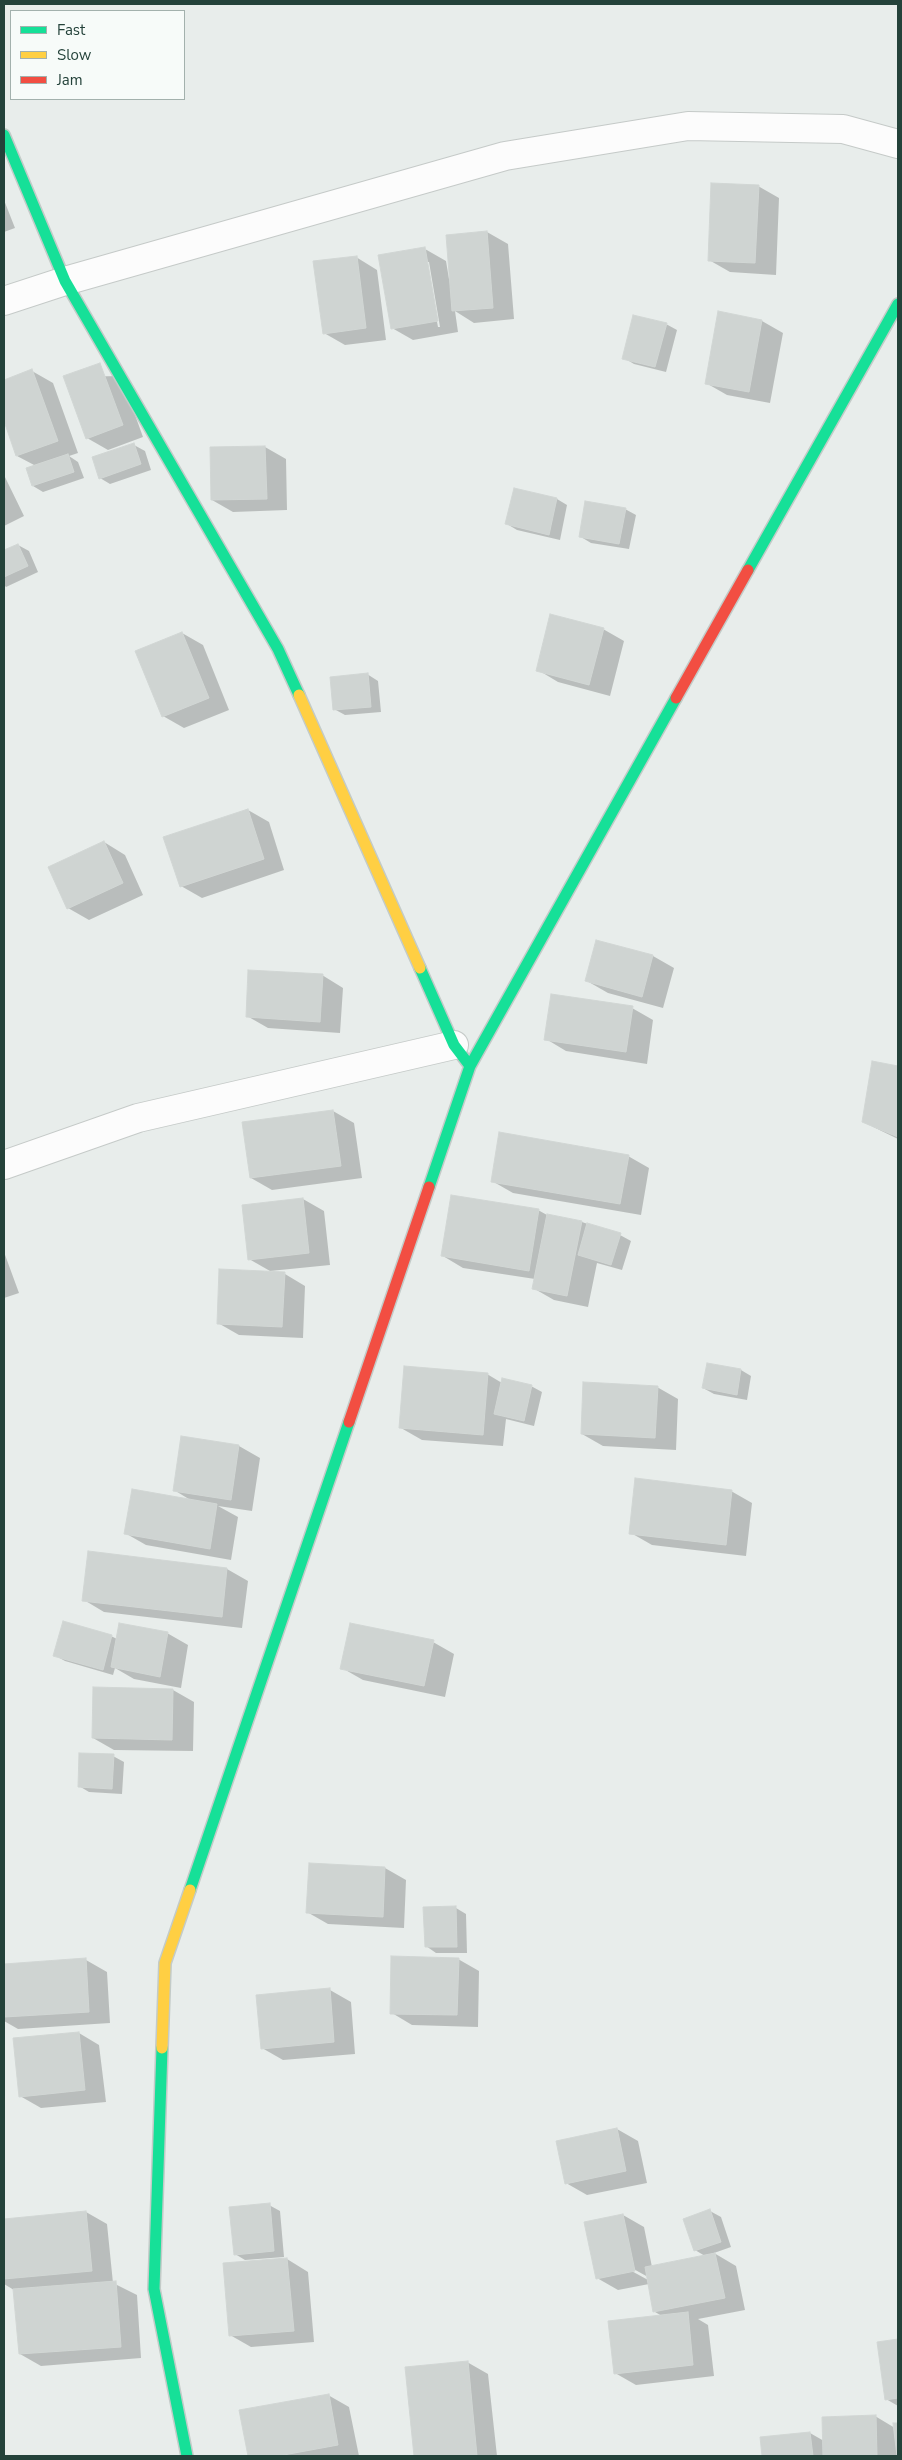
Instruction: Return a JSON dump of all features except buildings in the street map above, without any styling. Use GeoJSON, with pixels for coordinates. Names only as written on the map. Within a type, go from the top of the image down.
{"type":"FeatureCollection","features":[{"type":"Feature","properties":{"kind":"street"},"geometry":{"type":"LineString","coordinates":[[4,301],[65,281],[505,156],[688,126],[843,129],[898,144]]}},
{"type":"Feature","properties":{"kind":"street"},"geometry":{"type":"LineString","coordinates":[[4,134],[65,281],[278,649],[454,1045],[470,1066]]}},
{"type":"Feature","properties":{"kind":"street"},"geometry":{"type":"LineString","coordinates":[[187,2456],[154,2289],[165,1964],[470,1066],[898,304]]}},
{"type":"Feature","properties":{"kind":"street"},"geometry":{"type":"LineString","coordinates":[[4,1165],[138,1118],[454,1045]]}},
{"type":"Feature","properties":{"kind":"traffic: fast"},"geometry":{"type":"LineString","coordinates":[[4,135],[65,281],[278,649],[299,695]]}},
{"type":"Feature","properties":{"kind":"traffic: fast"},"geometry":{"type":"LineString","coordinates":[[748,570],[898,304]]}},
{"type":"Feature","properties":{"kind":"traffic: fast"},"geometry":{"type":"LineString","coordinates":[[429,1187],[470,1066],[676,698]]}},
{"type":"Feature","properties":{"kind":"traffic: fast"},"geometry":{"type":"LineString","coordinates":[[420,968],[454,1045],[470,1066]]}},
{"type":"Feature","properties":{"kind":"traffic: fast"},"geometry":{"type":"LineString","coordinates":[[190,1890],[349,1422]]}},
{"type":"Feature","properties":{"kind":"traffic: fast"},"geometry":{"type":"LineString","coordinates":[[162,2048],[154,2289],[187,2456]]}},
{"type":"Feature","properties":{"kind":"traffic: slow"},"geometry":{"type":"LineString","coordinates":[[299,695],[420,968]]}},
{"type":"Feature","properties":{"kind":"traffic: slow"},"geometry":{"type":"LineString","coordinates":[[162,2048],[165,1963],[190,1890]]}},
{"type":"Feature","properties":{"kind":"traffic: jam"},"geometry":{"type":"LineString","coordinates":[[676,698],[748,570]]}},
{"type":"Feature","properties":{"kind":"traffic: jam"},"geometry":{"type":"LineString","coordinates":[[349,1422],[429,1187]]}}]}
